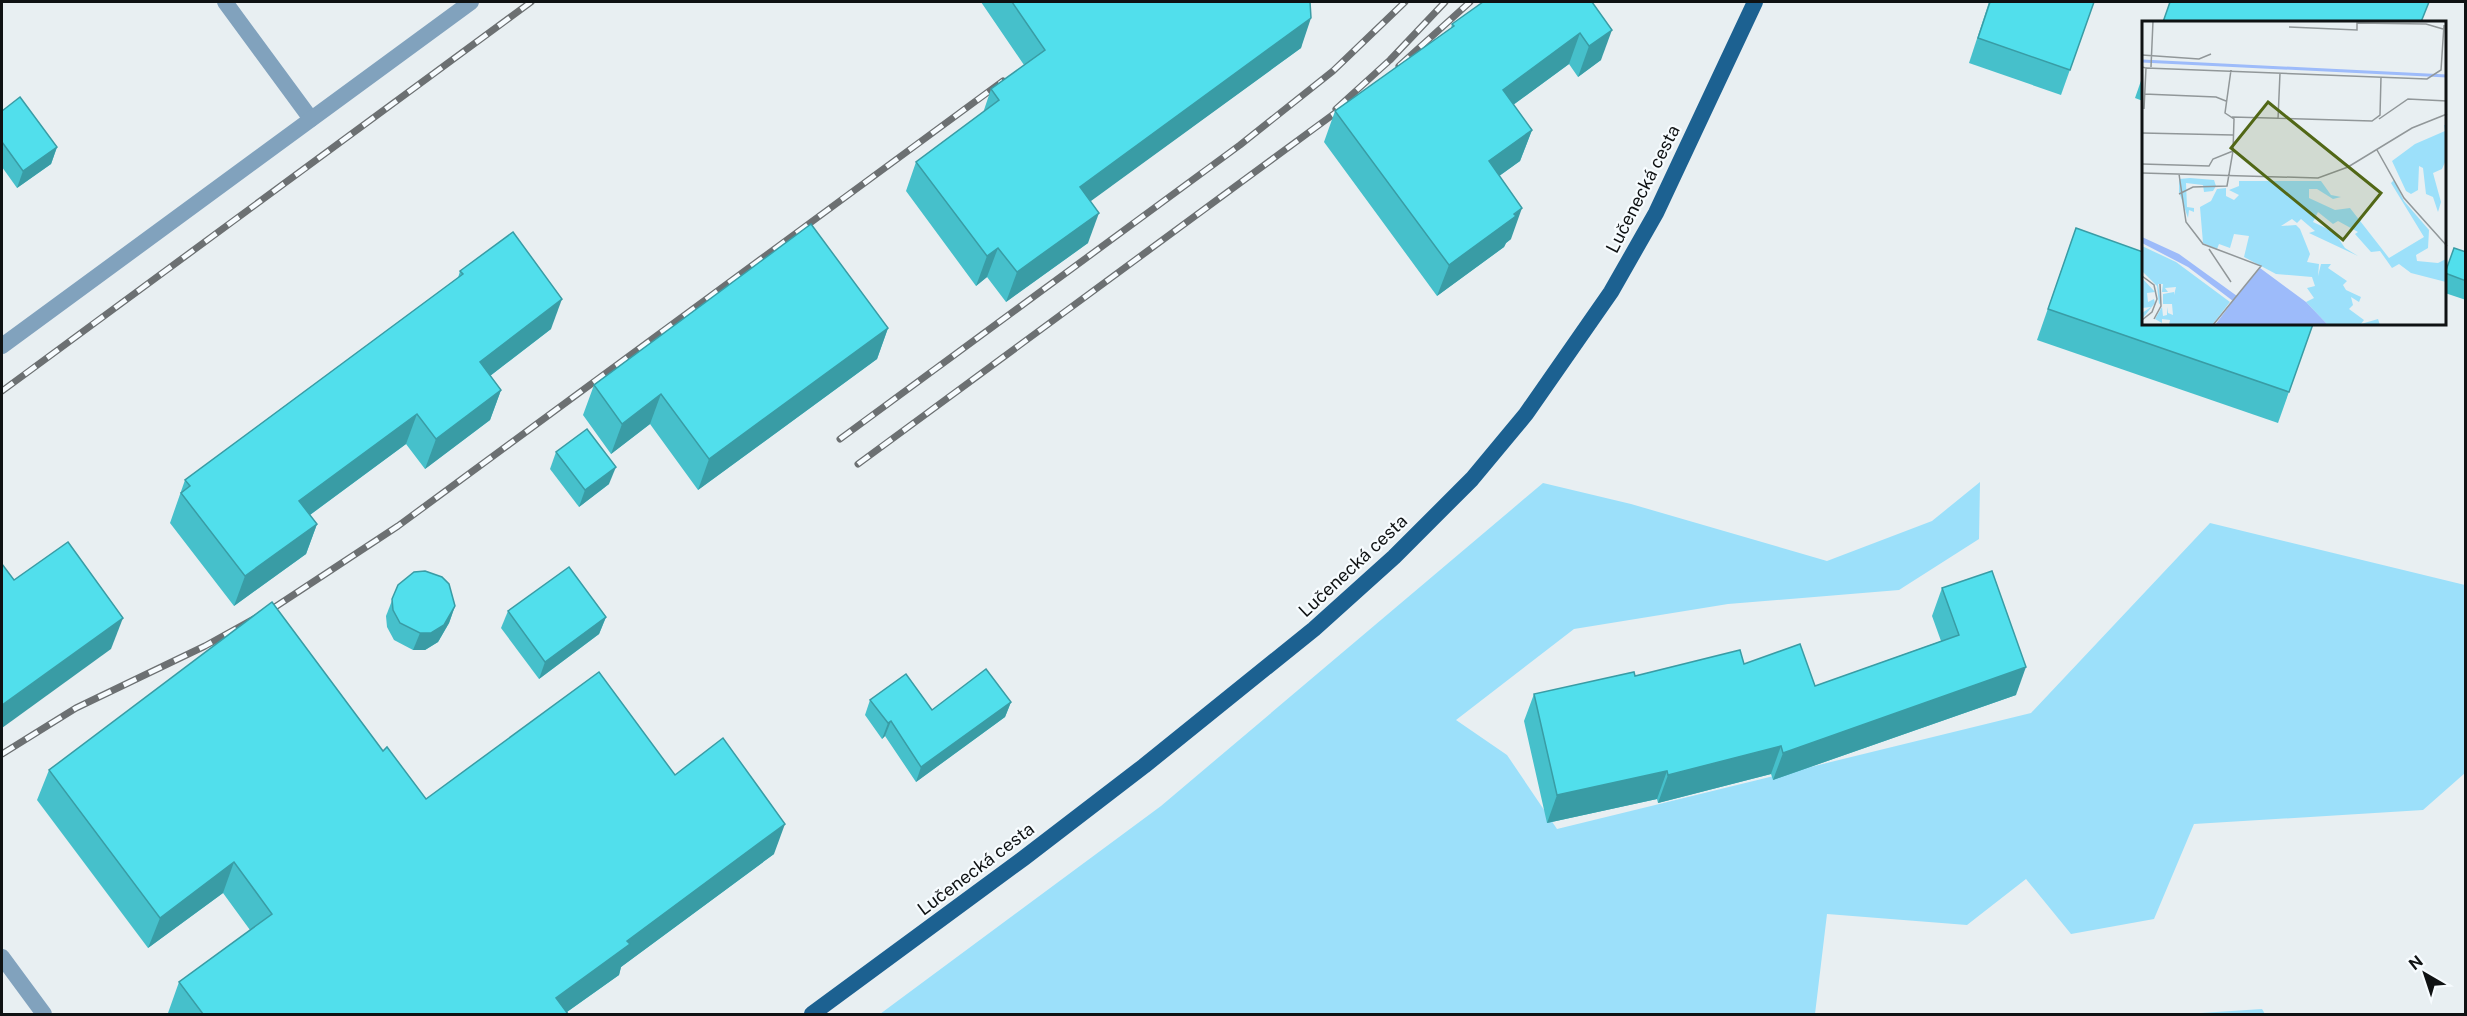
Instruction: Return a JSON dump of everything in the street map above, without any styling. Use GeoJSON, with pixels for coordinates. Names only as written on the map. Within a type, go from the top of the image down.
{"type":"FeatureCollection","features":[{"type":"Feature","properties":{"kind":"main road","name":"Lučenecká cesta"},"geometry":{"type":"LineString","coordinates":[[812,1014],[1125,780],[1314,629],[1394,557],[1472,479],[1526,414],[1611,292],[1656,213],[1755,2]]}},
{"type":"Feature","properties":{"kind":"lane"},"geometry":{"type":"LineString","coordinates":[[225,2],[311,119]]}},
{"type":"Feature","properties":{"kind":"lane"},"geometry":{"type":"LineString","coordinates":[[2,346],[471,2]]}},
{"type":"Feature","properties":{"kind":"lane"},"geometry":{"type":"LineString","coordinates":[[2,957],[44,1014]]}},
{"type":"Feature","properties":{"kind":"shaded area"},"geometry":{"type":"Polygon","coordinates":[[[1980,482],[1979,539],[1899,590],[1728,604],[1574,629],[1456,720],[1507,755],[1557,829],[2031,713],[2210,523],[2465,585],[2465,773],[2423,810],[2194,824],[2154,919],[2071,934],[2026,879],[1967,925],[1827,914],[1815,1014],[880,1014],[1161,806],[1543,483],[1631,504],[1827,561],[1932,521],[1980,482]]]}},
{"type":"Feature","properties":{"kind":"shaded area"},"geometry":{"type":"Polygon","coordinates":[[[2262,1009],[2265,1014],[2201,1014],[2201,1013],[2262,1009]]]}},
{"type":"Feature","properties":{"kind":"building"},"geometry":{"type":"Polygon","coordinates":[[[1012,2],[1310,2],[1311,18],[1080,187],[1099,213],[1017,272],[998,248],[987,256],[916,162],[999,100],[991,89],[1045,50],[1012,2]]]}},
{"type":"Feature","properties":{"kind":"building"},"geometry":{"type":"Polygon","coordinates":[[[1483,2],[1592,2],[1612,30],[1589,46],[1580,33],[1503,90],[1532,130],[1489,161],[1522,208],[1514,214],[1516,216],[1449,265],[1335,111],[1454,26],[1452,24],[1483,2]]]}},
{"type":"Feature","properties":{"kind":"building"},"geometry":{"type":"Polygon","coordinates":[[[1990,2],[2094,2],[2070,70],[1978,38],[1990,2]]]}},
{"type":"Feature","properties":{"kind":"building"},"geometry":{"type":"Polygon","coordinates":[[[2170,2],[2429,2],[2421,21],[2163,21],[2170,2]]]}},
{"type":"Feature","properties":{"kind":"building"},"geometry":{"type":"Polygon","coordinates":[[[20,97],[57,147],[23,171],[2,142],[2,111],[20,97]]]}},
{"type":"Feature","properties":{"kind":"building"},"geometry":{"type":"Polygon","coordinates":[[[811,224],[888,328],[709,459],[661,394],[622,424],[594,385],[811,224]]]}},
{"type":"Feature","properties":{"kind":"building"},"geometry":{"type":"Polygon","coordinates":[[[2076,228],[2142,252],[2142,326],[2312,326],[2289,392],[2048,309],[2076,228]]]}},
{"type":"Feature","properties":{"kind":"building"},"geometry":{"type":"Polygon","coordinates":[[[513,232],[562,299],[480,362],[501,390],[436,439],[417,414],[299,501],[317,524],[245,576],[181,493],[190,486],[185,480],[463,274],[460,271],[513,232]]]}},
{"type":"Feature","properties":{"kind":"building"},"geometry":{"type":"Polygon","coordinates":[[[2454,248],[2466,252],[2466,281],[2446,273],[2454,248]]]}},
{"type":"Feature","properties":{"kind":"building"},"geometry":{"type":"Polygon","coordinates":[[[587,429],[616,467],[585,490],[556,452],[587,429]]]}},
{"type":"Feature","properties":{"kind":"building"},"geometry":{"type":"Polygon","coordinates":[[[68,542],[123,618],[2,705],[2,564],[14,580],[68,542]]]}},
{"type":"Feature","properties":{"kind":"building"},"geometry":{"type":"Polygon","coordinates":[[[569,567],[606,617],[545,662],[508,611],[569,567]]]}},
{"type":"Feature","properties":{"kind":"building"},"geometry":{"type":"Polygon","coordinates":[[[425,571],[442,577],[449,584],[455,606],[444,625],[431,633],[420,633],[400,623],[393,610],[392,599],[398,585],[414,572],[425,571]]]}},
{"type":"Feature","properties":{"kind":"building"},"geometry":{"type":"Polygon","coordinates":[[[1992,571],[2026,667],[1783,753],[1781,746],[1668,775],[1667,771],[1557,795],[1534,694],[1634,672],[1635,676],[1740,650],[1744,664],[1800,644],[1815,686],[1959,635],[1942,588],[1992,571]]]}},
{"type":"Feature","properties":{"kind":"building"},"geometry":{"type":"Polygon","coordinates":[[[272,602],[383,751],[387,747],[426,799],[599,672],[675,775],[723,738],[785,824],[627,941],[630,944],[556,998],[568,1014],[203,1014],[179,982],[272,914],[234,862],[160,918],[49,770],[272,602]]]}},
{"type":"Feature","properties":{"kind":"building"},"geometry":{"type":"Polygon","coordinates":[[[986,669],[1011,702],[921,767],[891,721],[888,723],[870,700],[906,674],[932,710],[986,669]]]}},
{"type":"Feature","properties":{"kind":"railway"},"geometry":{"type":"LineString","coordinates":[[2,391],[531,2]]}},
{"type":"Feature","properties":{"kind":"railway"},"geometry":{"type":"LineString","coordinates":[[840,439],[1240,145],[1333,71],[1405,2]]}},
{"type":"Feature","properties":{"kind":"railway"},"geometry":{"type":"LineString","coordinates":[[1336,109],[1390,60],[1445,2]]}},
{"type":"Feature","properties":{"kind":"railway"},"geometry":{"type":"LineString","coordinates":[[1399,66],[1470,2]]}},
{"type":"Feature","properties":{"kind":"railway"},"geometry":{"type":"LineString","coordinates":[[2,754],[76,708],[205,646],[272,609],[398,526],[1003,81]]}},
{"type":"Feature","properties":{"kind":"railway"},"geometry":{"type":"LineString","coordinates":[[858,464],[1346,105]]}}]}
